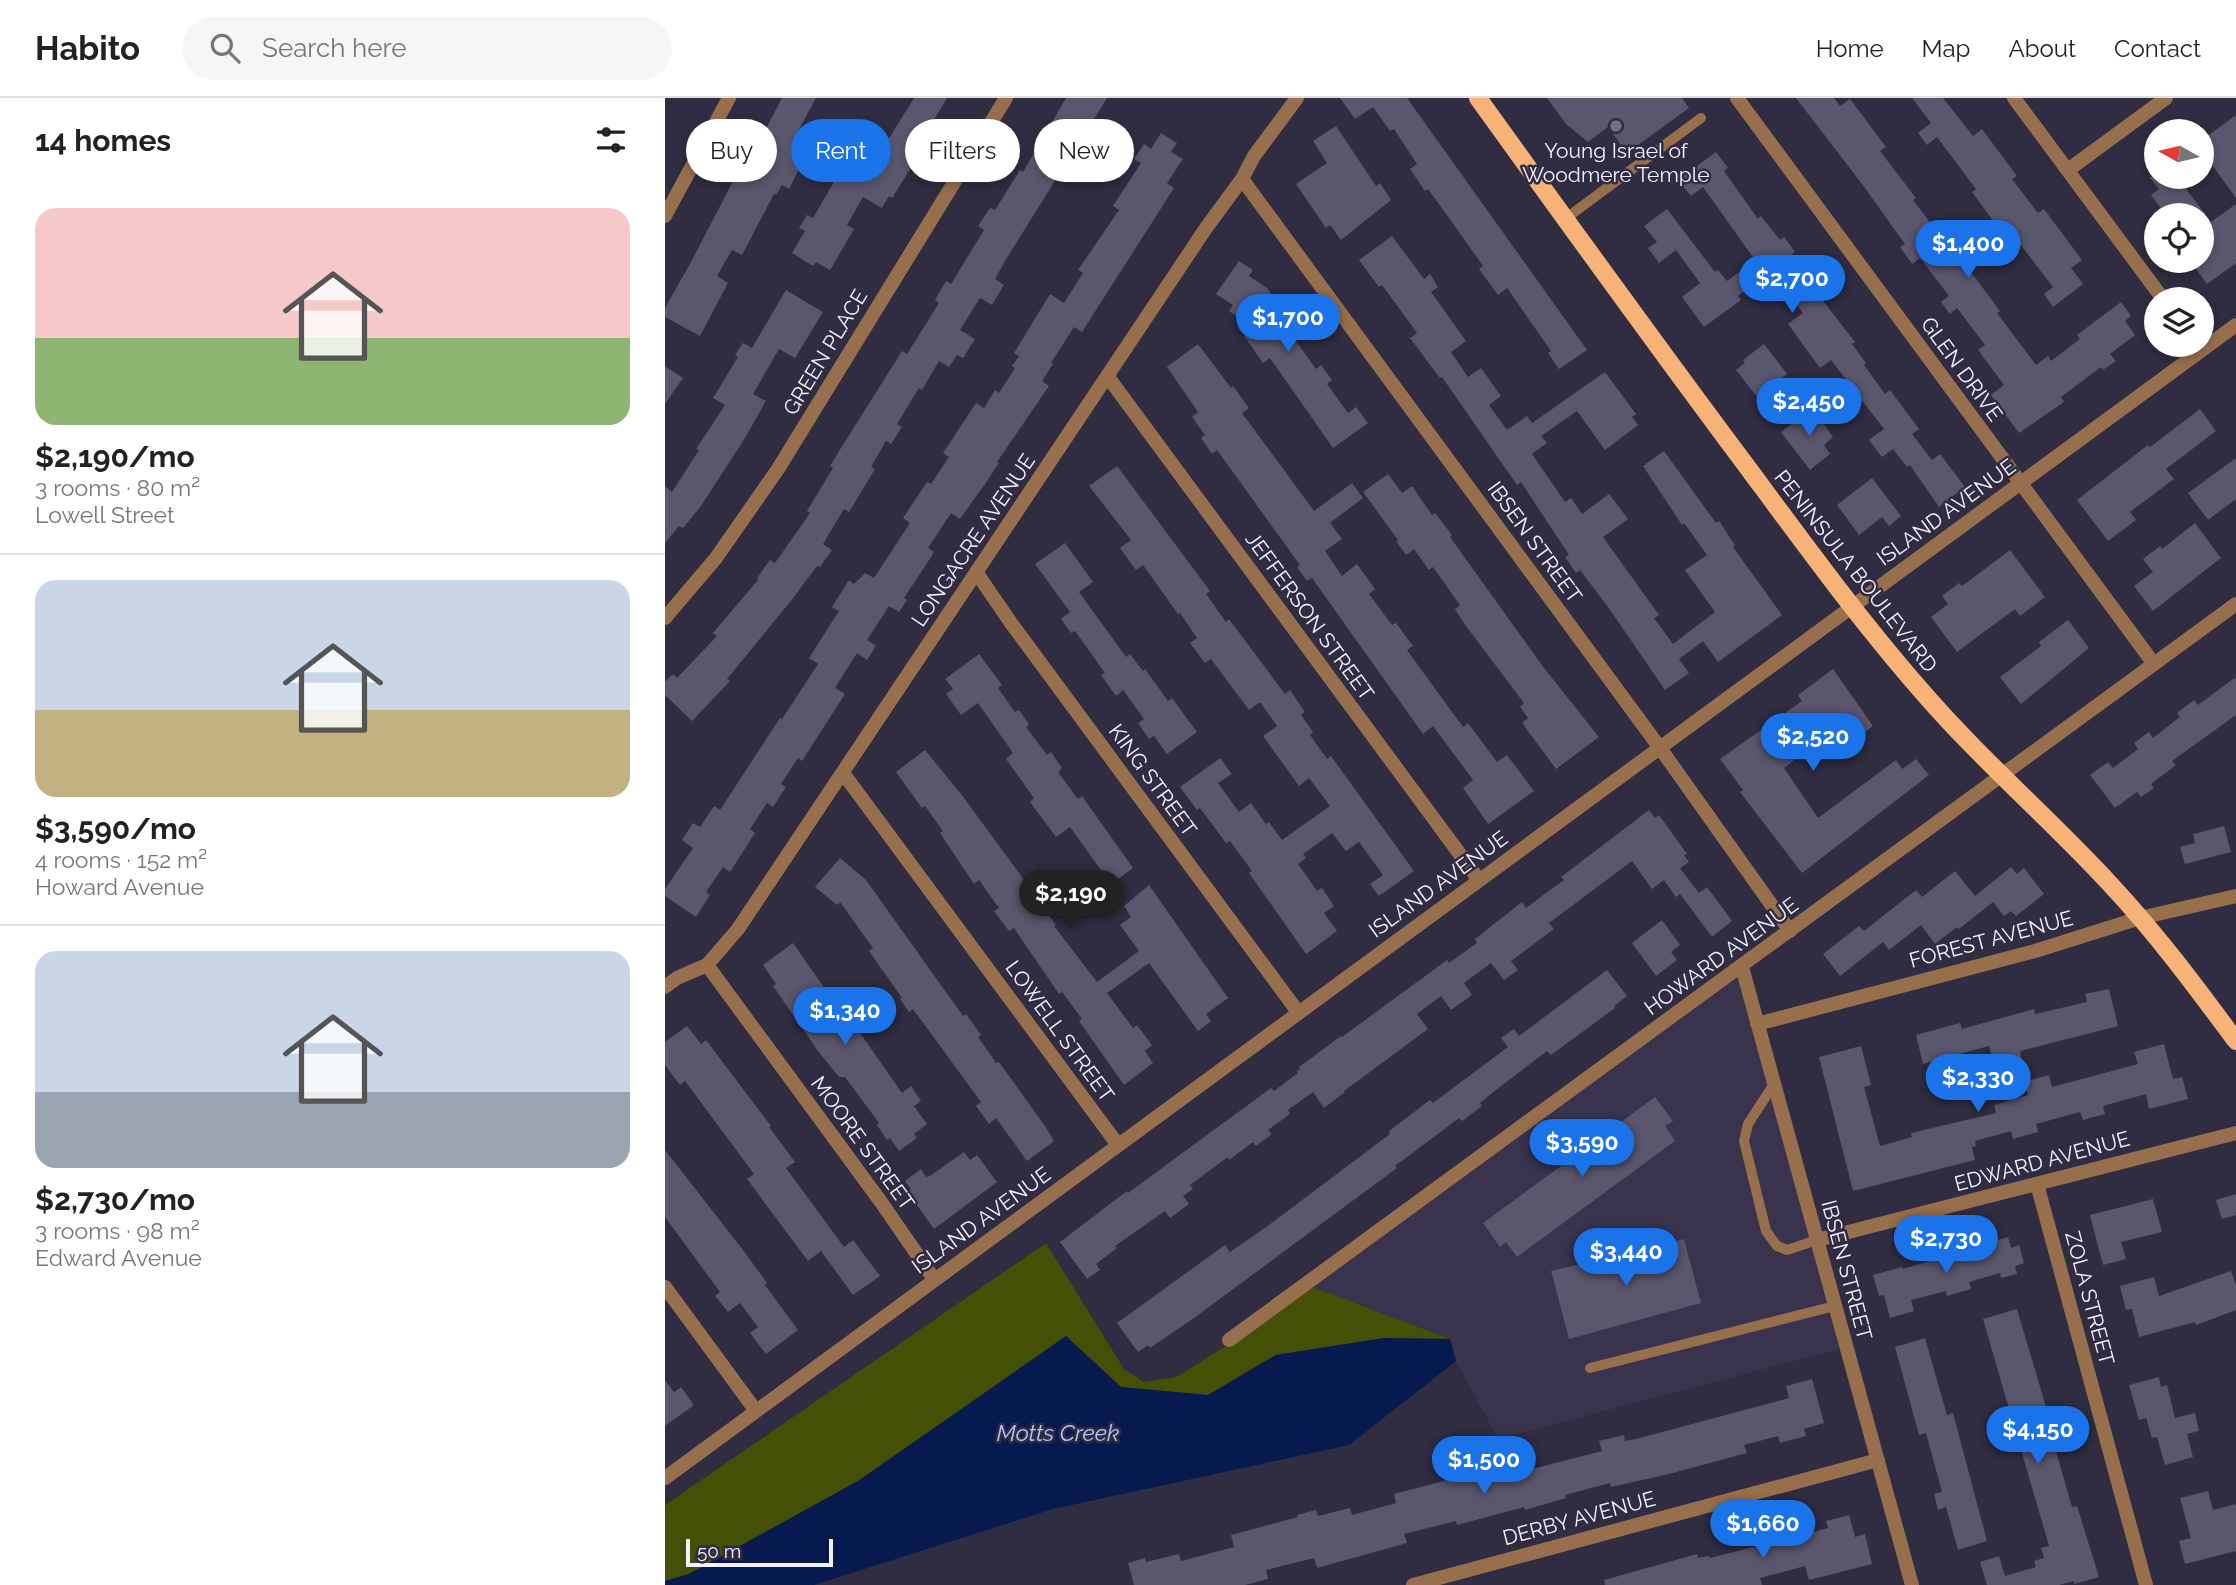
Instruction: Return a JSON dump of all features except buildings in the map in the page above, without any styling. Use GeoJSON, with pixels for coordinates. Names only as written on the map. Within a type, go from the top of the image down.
{"type":"FeatureCollection","features":[{"type":"Feature","properties":{"kind":"main road","name":"PENINSULA BOULEVARD"},"geometry":{"type":"LineString","coordinates":[[1478,98],[1852,608],[1920,689],[1999,776],[2076,849],[2140,918],[2179,963],[2236,1041]]}},
{"type":"Feature","properties":{"kind":"street"},"geometry":{"type":"LineString","coordinates":[[665,216],[729,98]]}},
{"type":"Feature","properties":{"kind":"street","name":"GREEN PLACE"},"geometry":{"type":"LineString","coordinates":[[665,618],[716,558],[778,469],[1006,98]]}},
{"type":"Feature","properties":{"kind":"street","name":"LONGACRE AVENUE"},"geometry":{"type":"LineString","coordinates":[[665,987],[677,978],[707,965],[738,929],[1206,228],[1243,179],[1254,156],[1297,98]]}},
{"type":"Feature","properties":{"kind":"street","name":"GLEN DRIVE"},"geometry":{"type":"LineString","coordinates":[[1737,98],[2154,664]]}},
{"type":"Feature","properties":{"kind":"street"},"geometry":{"type":"LineString","coordinates":[[2014,98],[2154,287]]}},
{"type":"Feature","properties":{"kind":"street"},"geometry":{"type":"LineString","coordinates":[[2068,170],[2166,98]]}},
{"type":"Feature","properties":{"kind":"street","name":"IBSEN STREET"},"geometry":{"type":"LineString","coordinates":[[1243,179],[1660,748],[1790,931]]}},
{"type":"Feature","properties":{"kind":"street","name":"ISLAND AVENUE"},"geometry":{"type":"LineString","coordinates":[[2214,339],[2236,325]]}},
{"type":"Feature","properties":{"kind":"street","name":"ISLAND AVENUE"},"geometry":{"type":"LineString","coordinates":[[665,1478],[2021,484],[2187,357]]}},
{"type":"Feature","properties":{"kind":"street","name":"JEFFERSON STREET"},"geometry":{"type":"LineString","coordinates":[[1108,377],[1479,880]]}},
{"type":"Feature","properties":{"kind":"street","name":"KING STREET"},"geometry":{"type":"LineString","coordinates":[[976,572],[1298,1012]]}},
{"type":"Feature","properties":{"kind":"street","name":"HOWARD AVENUE"},"geometry":{"type":"LineString","coordinates":[[1229,1340],[2236,604]]}},
{"type":"Feature","properties":{"kind":"street","name":"LOWELL STREET"},"geometry":{"type":"LineString","coordinates":[[843,773],[1118,1145]]}},
{"type":"Feature","properties":{"kind":"street","name":"FOREST AVENUE"},"geometry":{"type":"LineString","coordinates":[[1758,1024],[2035,951],[2140,918],[2236,896]]}},
{"type":"Feature","properties":{"kind":"street","name":"MOORE STREET"},"geometry":{"type":"LineString","coordinates":[[707,965],[881,1202],[934,1279]]}},
{"type":"Feature","properties":{"kind":"street","name":"IBSEN STREET"},"geometry":{"type":"LineString","coordinates":[[1742,967],[1912,1585]]}},
{"type":"Feature","properties":{"kind":"street","name":"EDWARD AVENUE"},"geometry":{"type":"LineString","coordinates":[[1817,1240],[2236,1133]]}},
{"type":"Feature","properties":{"kind":"street","name":"ZOLA STREET"},"geometry":{"type":"LineString","coordinates":[[2037,1184],[2146,1585]]}},
{"type":"Feature","properties":{"kind":"street"},"geometry":{"type":"LineString","coordinates":[[665,1287],[756,1411]]}},
{"type":"Feature","properties":{"kind":"street","name":"DERBY AVENUE"},"geometry":{"type":"LineString","coordinates":[[1413,1585],[1878,1460]]}},
{"type":"Feature","properties":{"kind":"lane"},"geometry":{"type":"LineString","coordinates":[[1565,219],[1701,118]]}},
{"type":"Feature","properties":{"kind":"lane"},"geometry":{"type":"LineString","coordinates":[[1774,1084],[1748,1124],[1744,1142],[1766,1230],[1777,1246],[1787,1250],[1817,1240]]}},
{"type":"Feature","properties":{"kind":"lane"},"geometry":{"type":"LineString","coordinates":[[1590,1368],[1835,1306]]}},
{"type":"Feature","properties":{"kind":"shaded area"},"geometry":{"type":"Polygon","coordinates":[[[1744,970],[1848,1347],[1498,1439],[1456,1361],[1450,1339],[1310,1286],[1744,970]]]}},
{"type":"Feature","properties":{"kind":"green space"},"geometry":{"type":"Polygon","coordinates":[[[1046,1243],[1124,1369],[1144,1382],[1176,1377],[1236,1340],[1310,1286],[1450,1339],[1384,1338],[1276,1355],[1208,1395],[1121,1387],[1066,1337],[858,1481],[689,1574],[665,1581],[665,1505],[1046,1243]]]}},
{"type":"Feature","properties":{"kind":"water","name":"Motts Creek"},"geometry":{"type":"Polygon","coordinates":[[[1066,1336],[1121,1387],[1208,1395],[1276,1355],[1384,1338],[1450,1339],[1456,1361],[1349,1445],[1053,1509],[814,1585],[665,1585],[665,1581],[689,1574],[858,1481],[1066,1336]]]}},
{"type":"Feature","properties":{"kind":"place","name":"Young Israel of Woodmere Temple"},"geometry":{"type":"Point","coordinates":[1616,126]}}]}
